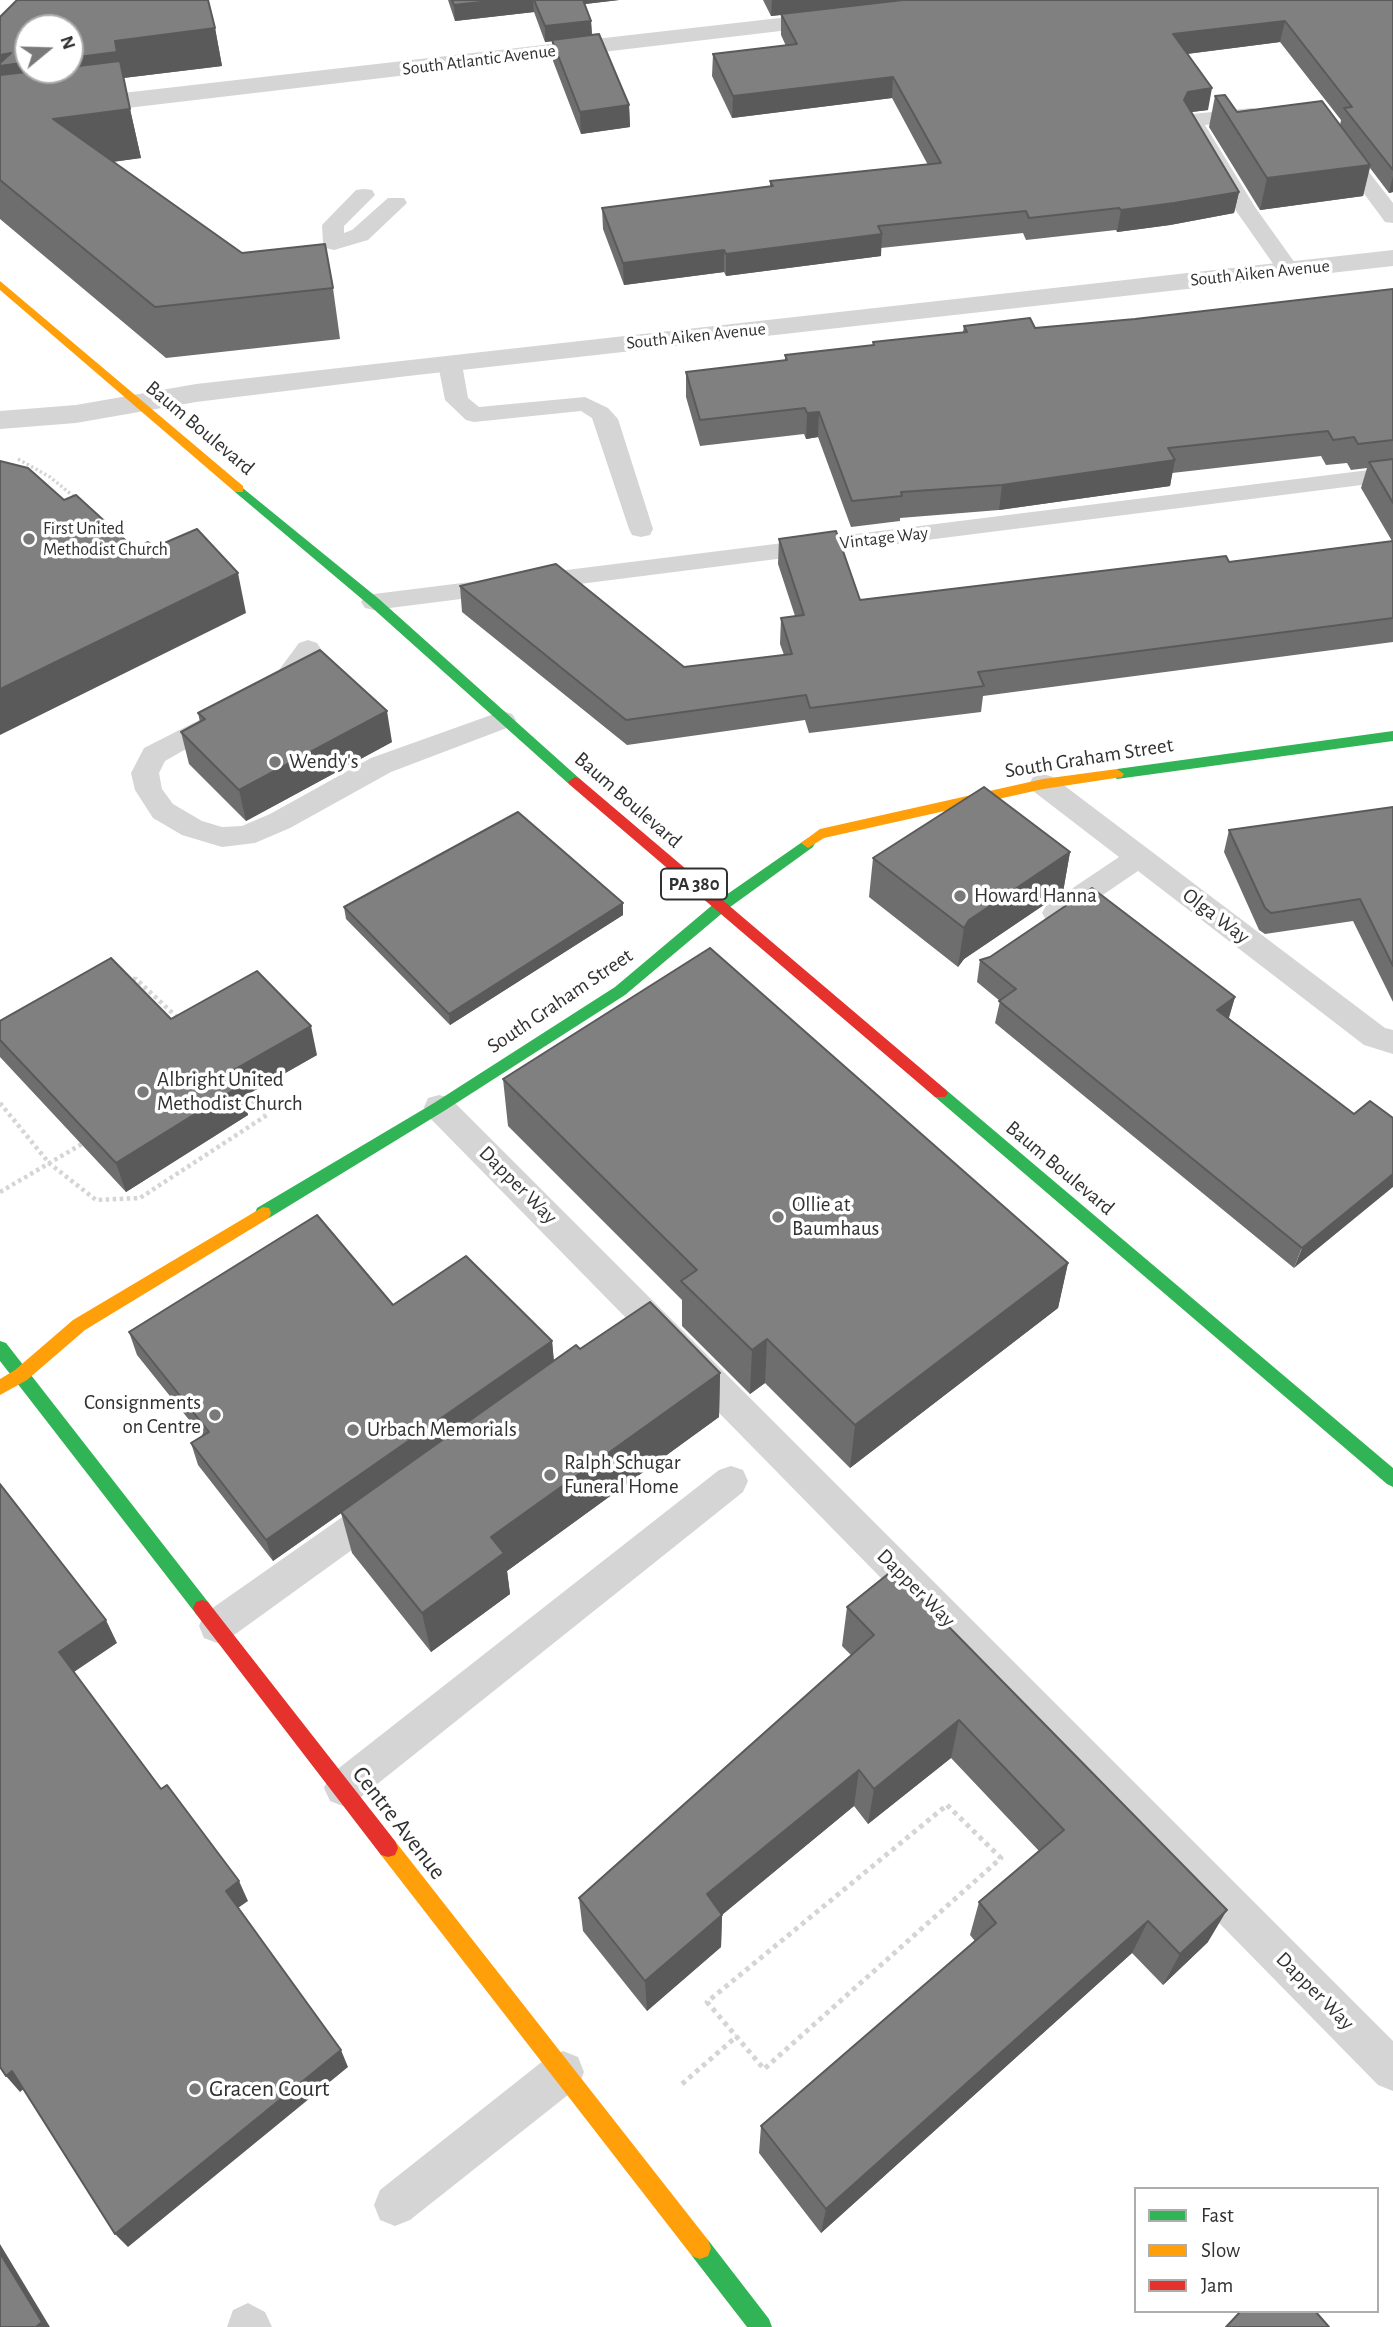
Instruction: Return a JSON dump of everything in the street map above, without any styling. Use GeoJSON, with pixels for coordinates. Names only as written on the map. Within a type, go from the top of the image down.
{"type":"FeatureCollection","features":[{"type":"Feature","properties":{"kind":"main road","name":"Baum Boulevard"},"geometry":{"type":"LineString","coordinates":[[0,284],[137,403],[374,601],[503,720],[721,906],[1383,1462]]}},
{"type":"Feature","properties":{"kind":"main road","name":"South Graham Street"},"geometry":{"type":"LineString","coordinates":[[0,1388],[21,1375],[79,1325],[439,1107],[620,991],[721,906],[820,834],[1043,784],[1393,736]]}},
{"type":"Feature","properties":{"kind":"main road","name":"Centre Avenue"},"geometry":{"type":"LineString","coordinates":[[0,1348],[761,2327]]}},
{"type":"Feature","properties":{"kind":"street","name":"South Atlantic Avenue"},"geometry":{"type":"LineString","coordinates":[[0,115],[860,16]]}},
{"type":"Feature","properties":{"kind":"street","name":"South Aiken Avenue"},"geometry":{"type":"LineString","coordinates":[[0,420],[76,414],[196,393],[450,363],[1393,258]]}},
{"type":"Feature","properties":{"kind":"lane"},"geometry":{"type":"LineString","coordinates":[[1268,112],[1192,120],[1245,208],[1289,270]]}},
{"type":"Feature","properties":{"kind":"lane"},"geometry":{"type":"LineString","coordinates":[[1329,134],[1393,217]]}},
{"type":"Feature","properties":{"kind":"lane"},"geometry":{"type":"LineString","coordinates":[[364,195],[333,225],[334,243],[360,235],[396,203]]}},
{"type":"Feature","properties":{"kind":"lane"},"geometry":{"type":"LineString","coordinates":[[450,363],[457,400],[474,415],[585,404],[595,408],[606,419],[641,529]]}},
{"type":"Feature","properties":{"kind":"lane","name":"Vintage Way"},"geometry":{"type":"LineString","coordinates":[[374,601],[1393,474]]}},
{"type":"Feature","properties":{"kind":"lane"},"geometry":{"type":"LineString","coordinates":[[308,649],[282,684],[154,755],[145,772],[149,790],[163,811],[192,828],[222,837],[245,836],[280,821],[381,765],[503,720]]}},
{"type":"Feature","properties":{"kind":"lane","name":"Olga Way"},"geometry":{"type":"LineString","coordinates":[[1043,784],[1376,1037],[1393,1042]]}},
{"type":"Feature","properties":{"kind":"lane"},"geometry":{"type":"LineString","coordinates":[[1030,932],[1139,857]]}},
{"type":"Feature","properties":{"kind":"lane","name":"Dapper Way"},"geometry":{"type":"LineString","coordinates":[[439,1107],[638,1326],[1393,2070]]}},
{"type":"Feature","properties":{"kind":"lane"},"geometry":{"type":"LineString","coordinates":[[343,1788],[731,1481]]}},
{"type":"Feature","properties":{"kind":"lane"},"geometry":{"type":"LineString","coordinates":[[216,1626],[401,1495]]}},
{"type":"Feature","properties":{"kind":"lane"},"geometry":{"type":"LineString","coordinates":[[395,2205],[564,2072]]}},
{"type":"Feature","properties":{"kind":"path"},"geometry":{"type":"LineString","coordinates":[[15,457],[50,477],[83,504]]}},
{"type":"Feature","properties":{"kind":"path"},"geometry":{"type":"LineString","coordinates":[[66,503],[76,498]]}},
{"type":"Feature","properties":{"kind":"path"},"geometry":{"type":"LineString","coordinates":[[124,979],[136,979],[185,1024]]}},
{"type":"Feature","properties":{"kind":"path"},"geometry":{"type":"LineString","coordinates":[[0,1103],[49,1163],[96,1200],[140,1198],[267,1115],[248,1096]]}},
{"type":"Feature","properties":{"kind":"path"},"geometry":{"type":"LineString","coordinates":[[0,1192],[82,1144]]}},
{"type":"Feature","properties":{"kind":"path"},"geometry":{"type":"LineString","coordinates":[[947,1805],[1001,1858],[764,2069],[737,2035],[707,2002],[947,1805]]}},
{"type":"Feature","properties":{"kind":"path"},"geometry":{"type":"LineString","coordinates":[[682,2084],[737,2035]]}},
{"type":"Feature","properties":{"kind":"building"},"geometry":{"type":"Polygon","coordinates":[[[17,0],[208,0],[215,28],[115,41],[117,52],[84,56],[84,14],[14,14],[14,64],[0,66],[11,53],[0,55],[0,17],[17,0]]]}},
{"type":"Feature","properties":{"kind":"building"},"geometry":{"type":"Polygon","coordinates":[[[452,0],[499,0],[454,5],[452,0]]]}},
{"type":"Feature","properties":{"kind":"building"},"geometry":{"type":"Polygon","coordinates":[[[534,0],[583,0],[591,21],[545,26],[534,0]]]}},
{"type":"Feature","properties":{"kind":"building"},"geometry":{"type":"Polygon","coordinates":[[[903,0],[1393,0],[1393,170],[1344,108],[1352,107],[1285,21],[1173,34],[1212,88],[1188,92],[1184,100],[1239,192],[1121,210],[1119,208],[1029,218],[1026,211],[878,226],[882,234],[726,254],[724,250],[623,263],[602,208],[773,186],[770,181],[941,163],[893,77],[733,96],[713,54],[797,44],[781,14],[903,0]]]}},
{"type":"Feature","properties":{"kind":"building"},"geometry":{"type":"Polygon","coordinates":[[[599,34],[629,105],[580,112],[552,40],[599,34]]]}},
{"type":"Feature","properties":{"kind":"building"},"geometry":{"type":"Polygon","coordinates":[[[120,61],[130,109],[53,119],[242,253],[325,244],[333,288],[155,307],[0,180],[0,75],[14,73],[14,84],[84,84],[84,65],[120,61]]]}},
{"type":"Feature","properties":{"kind":"building"},"geometry":{"type":"Polygon","coordinates":[[[1225,95],[1237,112],[1322,101],[1370,165],[1267,178],[1215,96],[1225,95]]]}},
{"type":"Feature","properties":{"kind":"building"},"geometry":{"type":"Polygon","coordinates":[[[1393,289],[1393,440],[1358,444],[1354,437],[1333,440],[1328,431],[1168,448],[1175,460],[1002,485],[901,492],[902,496],[852,501],[819,412],[807,413],[805,408],[700,420],[686,372],[787,360],[785,355],[874,345],[873,342],[967,332],[964,326],[1030,318],[1035,328],[1393,289]]]}},
{"type":"Feature","properties":{"kind":"building"},"geometry":{"type":"Polygon","coordinates":[[[1393,459],[1393,503],[1369,462],[1393,459]]]}},
{"type":"Feature","properties":{"kind":"building"},"geometry":{"type":"Polygon","coordinates":[[[0,461],[28,468],[64,500],[76,495],[135,549],[148,542],[155,547],[197,529],[238,573],[0,689],[0,461]]]}},
{"type":"Feature","properties":{"kind":"building"},"geometry":{"type":"Polygon","coordinates":[[[836,531],[860,600],[1226,556],[1229,562],[1393,541],[1393,618],[978,672],[984,686],[810,708],[806,695],[626,720],[460,586],[556,564],[684,667],[792,654],[781,618],[804,615],[779,539],[836,531]]]}},
{"type":"Feature","properties":{"kind":"building"},"geometry":{"type":"Polygon","coordinates":[[[320,650],[387,711],[239,790],[181,732],[205,719],[198,713],[320,650]]]}},
{"type":"Feature","properties":{"kind":"building"},"geometry":{"type":"Polygon","coordinates":[[[984,787],[1070,852],[969,920],[964,928],[873,858],[984,787]]]}},
{"type":"Feature","properties":{"kind":"building"},"geometry":{"type":"Polygon","coordinates":[[[1393,807],[1393,966],[1360,899],[1271,913],[1265,908],[1229,830],[1393,807]]]}},
{"type":"Feature","properties":{"kind":"building"},"geometry":{"type":"Polygon","coordinates":[[[518,812],[623,903],[449,1014],[344,907],[518,812]]]}},
{"type":"Feature","properties":{"kind":"building"},"geometry":{"type":"Polygon","coordinates":[[[1092,888],[1235,997],[1217,1010],[1354,1114],[1370,1101],[1393,1118],[1393,1174],[1302,1248],[999,1001],[1016,989],[980,960],[990,957],[1092,888]]]}},
{"type":"Feature","properties":{"kind":"building","name":"Ollie at Baumhaus"},"geometry":{"type":"Polygon","coordinates":[[[710,948],[1068,1263],[855,1425],[767,1339],[752,1350],[681,1281],[697,1270],[503,1079],[710,948]]]}},
{"type":"Feature","properties":{"kind":"building","name":"Albright United Methodist Church"},"geometry":{"type":"Polygon","coordinates":[[[111,958],[171,1019],[257,971],[311,1026],[230,1072],[240,1086],[116,1163],[0,1040],[0,1021],[111,958]]]}},
{"type":"Feature","properties":{"kind":"building"},"geometry":{"type":"Polygon","coordinates":[[[317,1215],[393,1305],[466,1256],[552,1341],[266,1540],[191,1443],[209,1432],[129,1332],[317,1215]]]}},
{"type":"Feature","properties":{"kind":"building"},"geometry":{"type":"Polygon","coordinates":[[[650,1302],[720,1373],[491,1537],[504,1553],[422,1613],[341,1512],[576,1345],[580,1349],[650,1302]]]}},
{"type":"Feature","properties":{"kind":"building"},"geometry":{"type":"Polygon","coordinates":[[[0,1484],[106,1620],[59,1652],[161,1789],[167,1785],[239,1881],[226,1891],[341,2050],[115,2234],[12,2071],[6,2076],[0,2067],[0,1484]]]}},
{"type":"Feature","properties":{"kind":"building"},"geometry":{"type":"Polygon","coordinates":[[[893,1570],[1227,1910],[1180,1954],[1148,1921],[826,2209],[761,2126],[996,1923],[979,1902],[1064,1830],[959,1720],[874,1789],[859,1770],[707,1894],[722,1915],[645,1981],[579,1898],[874,1635],[847,1607],[893,1570]]]}},
{"type":"Feature","properties":{"kind":"building"},"geometry":{"type":"Polygon","coordinates":[[[0,2253],[42,2322],[36,2327],[0,2327],[0,2253]]]}},
{"type":"Feature","properties":{"kind":"building"},"geometry":{"type":"Polygon","coordinates":[[[1239,2313],[1317,2313],[1329,2327],[1226,2327],[1239,2313]]]}},
{"type":"Feature","properties":{"kind":"traffic: fast"},"geometry":{"type":"LineString","coordinates":[[239,489],[374,602],[575,782]]}},
{"type":"Feature","properties":{"kind":"traffic: fast"},"geometry":{"type":"LineString","coordinates":[[1117,774],[1393,736]]}},
{"type":"Feature","properties":{"kind":"traffic: fast"},"geometry":{"type":"LineString","coordinates":[[263,1213],[439,1107],[620,991],[721,906],[808,843]]}},
{"type":"Feature","properties":{"kind":"traffic: fast"},"geometry":{"type":"LineString","coordinates":[[940,1093],[1393,1479]]}},
{"type":"Feature","properties":{"kind":"traffic: fast"},"geometry":{"type":"LineString","coordinates":[[0,1348],[202,1608]]}},
{"type":"Feature","properties":{"kind":"traffic: fast"},"geometry":{"type":"LineString","coordinates":[[700,2248],[761,2327]]}},
{"type":"Feature","properties":{"kind":"traffic: slow"},"geometry":{"type":"LineString","coordinates":[[0,284],[239,489]]}},
{"type":"Feature","properties":{"kind":"traffic: slow"},"geometry":{"type":"LineString","coordinates":[[808,843],[820,834],[1043,784],[1117,774]]}},
{"type":"Feature","properties":{"kind":"traffic: slow"},"geometry":{"type":"LineString","coordinates":[[0,1388],[21,1375],[79,1325],[263,1213]]}},
{"type":"Feature","properties":{"kind":"traffic: slow"},"geometry":{"type":"LineString","coordinates":[[388,1848],[700,2248]]}},
{"type":"Feature","properties":{"kind":"traffic: jam"},"geometry":{"type":"LineString","coordinates":[[575,782],[940,1093]]}},
{"type":"Feature","properties":{"kind":"traffic: jam"},"geometry":{"type":"LineString","coordinates":[[202,1608],[388,1848]]}},
{"type":"Feature","properties":{"kind":"place","name":"First United Methodist Church"},"geometry":{"type":"Point","coordinates":[29,539]}},
{"type":"Feature","properties":{"kind":"place","name":"Wendy's"},"geometry":{"type":"Point","coordinates":[275,762]}},
{"type":"Feature","properties":{"kind":"place","name":"Howard Hanna"},"geometry":{"type":"Point","coordinates":[960,896]}},
{"type":"Feature","properties":{"kind":"place","name":"Albright United Methodist Church"},"geometry":{"type":"Point","coordinates":[143,1092]}},
{"type":"Feature","properties":{"kind":"place","name":"Ollie at Baumhaus"},"geometry":{"type":"Point","coordinates":[778,1217]}},
{"type":"Feature","properties":{"kind":"place","name":"Consignments on Centre"},"geometry":{"type":"Point","coordinates":[215,1415]}},
{"type":"Feature","properties":{"kind":"place","name":"Urbach Memorials"},"geometry":{"type":"Point","coordinates":[353,1430]}},
{"type":"Feature","properties":{"kind":"place","name":"Ralph Schugar Funeral Home"},"geometry":{"type":"Point","coordinates":[550,1475]}},
{"type":"Feature","properties":{"kind":"place","name":"Gracen Court"},"geometry":{"type":"Point","coordinates":[195,2089]}}]}
